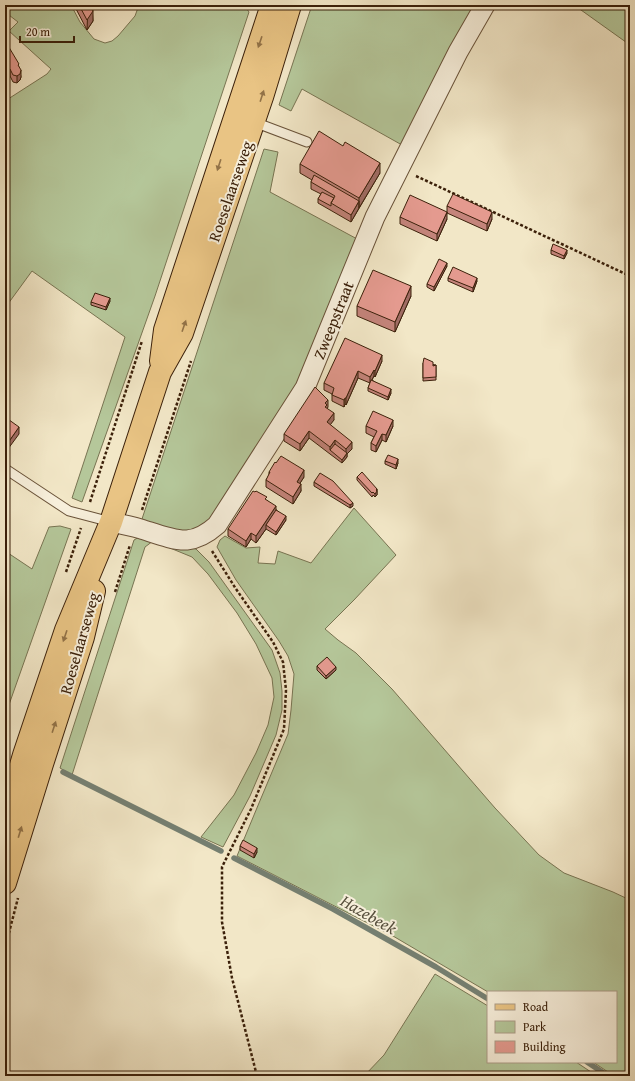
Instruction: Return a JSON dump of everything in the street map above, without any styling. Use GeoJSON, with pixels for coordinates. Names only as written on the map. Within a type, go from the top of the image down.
{"type":"FeatureCollection","features":[{"type":"Feature","properties":{"kind":"main road","name":"Roeselaarseweg"},"geometry":{"type":"LineString","coordinates":[[33,760],[66,630],[111,522],[160,372],[165,330],[244,119],[278,7]]}},
{"type":"Feature","properties":{"kind":"main road"},"geometry":{"type":"LineString","coordinates":[[5,820],[33,760]]}},
{"type":"Feature","properties":{"kind":"main road"},"geometry":{"type":"LineString","coordinates":[[12,888],[33,760]]}},
{"type":"Feature","properties":{"kind":"street","name":"Zweepstraat"},"geometry":{"type":"LineString","coordinates":[[111,522],[170,538],[186,540],[202,536],[217,525],[305,388],[375,217],[427,110],[485,5]]}},
{"type":"Feature","properties":{"kind":"lane"},"geometry":{"type":"LineString","coordinates":[[244,119],[307,142]]}},
{"type":"Feature","properties":{"kind":"lane"},"geometry":{"type":"LineString","coordinates":[[7,470],[69,511],[111,522]]}},
{"type":"Feature","properties":{"kind":"path"},"geometry":{"type":"LineString","coordinates":[[399,168],[630,276]]}},
{"type":"Feature","properties":{"kind":"path"},"geometry":{"type":"LineString","coordinates":[[65,576],[144,335]]}},
{"type":"Feature","properties":{"kind":"path"},"geometry":{"type":"LineString","coordinates":[[112,599],[193,354]]}},
{"type":"Feature","properties":{"kind":"path"},"geometry":{"type":"LineString","coordinates":[[202,536],[236,589],[274,642],[283,662],[286,690],[284,729],[251,809],[222,867],[222,922],[232,978],[257,1076]]}},
{"type":"Feature","properties":{"kind":"path"},"geometry":{"type":"LineString","coordinates":[[5,948],[12,888]]}},
{"type":"Feature","properties":{"kind":"green space"},"geometry":{"type":"Polygon","coordinates":[[[5,5],[71,5],[80,22],[94,39],[105,43],[112,41],[118,36],[135,16],[139,5],[244,5],[249,12],[155,296],[82,502],[72,498],[125,337],[32,271],[5,308],[5,101],[47,74],[51,69],[9,31],[18,22],[5,12],[5,5]]]}},
{"type":"Feature","properties":{"kind":"green space"},"geometry":{"type":"Polygon","coordinates":[[[312,5],[479,5],[402,145],[302,89],[291,111],[279,105],[312,5]]]}},
{"type":"Feature","properties":{"kind":"green space"},"geometry":{"type":"Polygon","coordinates":[[[574,5],[630,5],[630,45],[574,5]]]}},
{"type":"Feature","properties":{"kind":"green space"},"geometry":{"type":"Polygon","coordinates":[[[264,149],[278,152],[270,192],[359,240],[308,368],[210,519],[198,530],[182,534],[152,527],[142,519],[264,149]]]}},
{"type":"Feature","properties":{"kind":"green space"},"geometry":{"type":"Polygon","coordinates":[[[354,508],[396,555],[325,629],[356,653],[392,689],[495,808],[539,855],[564,873],[630,900],[630,1076],[614,1076],[594,1063],[617,1063],[617,991],[487,991],[393,936],[237,856],[288,734],[294,674],[288,656],[279,641],[236,580],[217,547],[220,540],[225,536],[246,548],[260,547],[258,563],[275,564],[278,551],[311,563],[354,508]]]}},
{"type":"Feature","properties":{"kind":"green space"},"geometry":{"type":"Polygon","coordinates":[[[60,526],[71,529],[5,716],[5,551],[32,569],[49,527],[60,526]]]}},
{"type":"Feature","properties":{"kind":"green space"},"geometry":{"type":"Polygon","coordinates":[[[141,536],[196,549],[209,562],[272,650],[280,673],[282,710],[276,735],[250,796],[223,847],[201,837],[234,795],[256,753],[268,725],[274,697],[272,678],[256,644],[237,613],[208,574],[192,557],[153,541],[145,547],[72,775],[60,768],[134,540],[141,536]]]}},
{"type":"Feature","properties":{"kind":"green space"},"geometry":{"type":"Polygon","coordinates":[[[435,974],[487,1005],[487,1063],[578,1063],[597,1076],[364,1076],[384,1055],[435,974]]]}},
{"type":"Feature","properties":{"kind":"building"},"geometry":{"type":"Polygon","coordinates":[[[79,5],[92,6],[93,11],[87,20],[79,5]]]}},
{"type":"Feature","properties":{"kind":"building"},"geometry":{"type":"Polygon","coordinates":[[[7,44],[21,70],[20,74],[17,76],[13,75],[10,69],[5,72],[5,45],[7,44]]]}},
{"type":"Feature","properties":{"kind":"building"},"geometry":{"type":"Polygon","coordinates":[[[319,131],[343,146],[345,142],[380,163],[359,198],[300,164],[319,131]]]}},
{"type":"Feature","properties":{"kind":"building"},"geometry":{"type":"Polygon","coordinates":[[[314,175],[359,201],[351,215],[331,203],[335,196],[311,182],[314,175]]]}},
{"type":"Feature","properties":{"kind":"building"},"geometry":{"type":"Polygon","coordinates":[[[322,192],[334,198],[331,206],[318,199],[322,192]]]}},
{"type":"Feature","properties":{"kind":"building"},"geometry":{"type":"Polygon","coordinates":[[[453,194],[492,212],[487,224],[447,206],[453,194]]]}},
{"type":"Feature","properties":{"kind":"building"},"geometry":{"type":"Polygon","coordinates":[[[410,195],[447,212],[437,234],[400,217],[410,195]]]}},
{"type":"Feature","properties":{"kind":"building"},"geometry":{"type":"Polygon","coordinates":[[[553,244],[567,250],[564,256],[551,250],[553,244]]]}},
{"type":"Feature","properties":{"kind":"building"},"geometry":{"type":"Polygon","coordinates":[[[439,259],[447,263],[434,287],[427,284],[439,259]]]}},
{"type":"Feature","properties":{"kind":"building"},"geometry":{"type":"Polygon","coordinates":[[[453,267],[477,278],[473,288],[448,278],[453,267]]]}},
{"type":"Feature","properties":{"kind":"building"},"geometry":{"type":"Polygon","coordinates":[[[373,270],[411,286],[395,322],[357,306],[373,270]]]}},
{"type":"Feature","properties":{"kind":"building"},"geometry":{"type":"Polygon","coordinates":[[[95,293],[110,298],[106,307],[91,302],[95,293]]]}},
{"type":"Feature","properties":{"kind":"building"},"geometry":{"type":"Polygon","coordinates":[[[345,338],[382,355],[375,371],[374,370],[370,377],[358,371],[344,400],[332,395],[334,388],[324,383],[345,338]]]}},
{"type":"Feature","properties":{"kind":"building"},"geometry":{"type":"Polygon","coordinates":[[[424,358],[433,362],[433,366],[436,365],[436,377],[423,378],[424,358]]]}},
{"type":"Feature","properties":{"kind":"building"},"geometry":{"type":"Polygon","coordinates":[[[371,380],[391,389],[388,397],[368,388],[371,380]]]}},
{"type":"Feature","properties":{"kind":"building"},"geometry":{"type":"Polygon","coordinates":[[[315,387],[328,400],[325,403],[327,405],[325,407],[334,413],[327,422],[352,442],[346,449],[335,440],[330,447],[309,431],[300,444],[284,434],[315,387]]]}},
{"type":"Feature","properties":{"kind":"building"},"geometry":{"type":"Polygon","coordinates":[[[373,411],[393,420],[386,435],[382,434],[376,446],[371,443],[377,431],[366,426],[373,411]]]}},
{"type":"Feature","properties":{"kind":"building"},"geometry":{"type":"Polygon","coordinates":[[[5,417],[19,427],[5,447],[5,417]]]}},
{"type":"Feature","properties":{"kind":"building"},"geometry":{"type":"Polygon","coordinates":[[[335,444],[347,453],[342,460],[330,450],[335,444]]]}},
{"type":"Feature","properties":{"kind":"building"},"geometry":{"type":"Polygon","coordinates":[[[388,455],[398,459],[396,465],[385,461],[388,455]]]}},
{"type":"Feature","properties":{"kind":"building"},"geometry":{"type":"Polygon","coordinates":[[[281,456],[304,470],[297,482],[301,484],[293,497],[266,480],[275,462],[276,463],[281,456]]]}},
{"type":"Feature","properties":{"kind":"building"},"geometry":{"type":"Polygon","coordinates":[[[362,472],[377,489],[375,494],[373,492],[372,493],[357,477],[362,472]]]}},
{"type":"Feature","properties":{"kind":"building"},"geometry":{"type":"Polygon","coordinates":[[[320,473],[333,481],[353,503],[350,505],[314,482],[320,473]]]}},
{"type":"Feature","properties":{"kind":"building"},"geometry":{"type":"Polygon","coordinates":[[[253,491],[267,497],[265,499],[276,506],[256,536],[251,533],[246,541],[228,529],[253,491]]]}},
{"type":"Feature","properties":{"kind":"building"},"geometry":{"type":"Polygon","coordinates":[[[276,510],[286,516],[276,532],[266,525],[276,510]]]}},
{"type":"Feature","properties":{"kind":"building"},"geometry":{"type":"Polygon","coordinates":[[[327,657],[336,667],[326,676],[317,666],[327,657]]]}},
{"type":"Feature","properties":{"kind":"building"},"geometry":{"type":"Polygon","coordinates":[[[243,840],[257,848],[254,854],[240,846],[243,840]]]}},
{"type":"Feature","properties":{"kind":"waterway","name":"Hazebeek"},"geometry":{"type":"LineString","coordinates":[[63,772],[221,851]]}},
{"type":"Feature","properties":{"kind":"waterway","name":"Hazebeek"},"geometry":{"type":"LineString","coordinates":[[234,858],[333,909],[436,967],[487,998]]}},
{"type":"Feature","properties":{"kind":"waterway","name":"Hazebeek"},"geometry":{"type":"LineString","coordinates":[[588,1063],[608,1076]]}}]}
